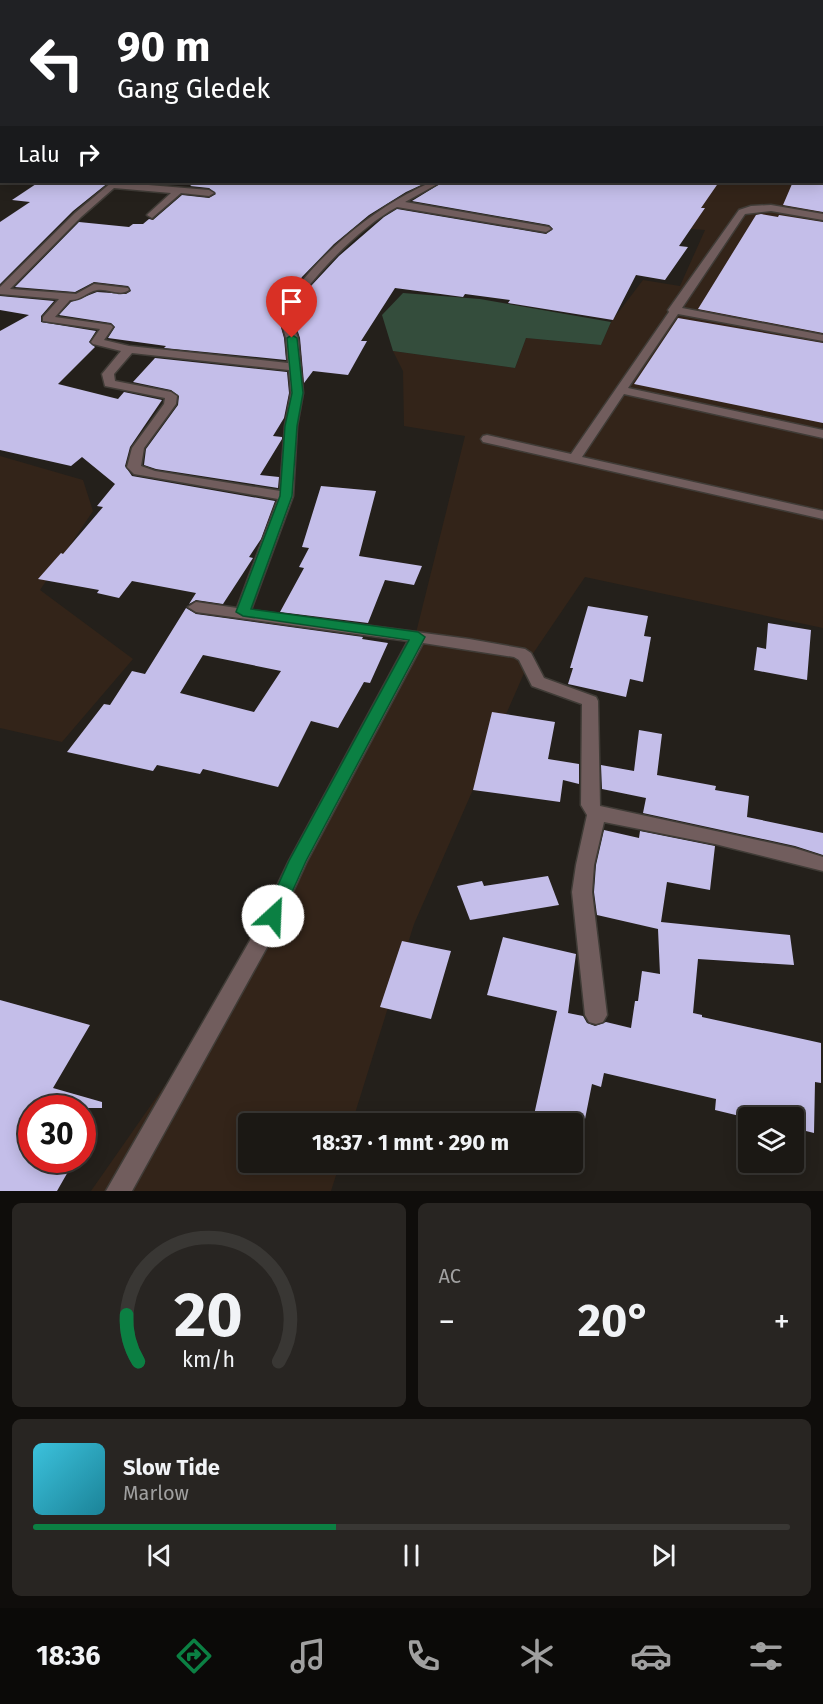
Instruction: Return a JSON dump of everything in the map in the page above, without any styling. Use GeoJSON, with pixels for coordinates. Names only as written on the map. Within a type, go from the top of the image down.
{"type":"FeatureCollection","features":[{"type":"Feature","properties":{"kind":"street"},"geometry":{"type":"LineString","coordinates":[[243,612],[286,496],[291,426],[297,393],[292,338],[284,314],[291,302],[335,252],[362,226],[386,209],[435,183]]}},
{"type":"Feature","properties":{"kind":"street"},"geometry":{"type":"LineString","coordinates":[[1,291],[109,187],[117,184],[144,184],[209,193]]}},
{"type":"Feature","properties":{"kind":"street"},"geometry":{"type":"LineString","coordinates":[[152,215],[178,190]]}},
{"type":"Feature","properties":{"kind":"street"},"geometry":{"type":"LineString","coordinates":[[398,204],[546,229]]}},
{"type":"Feature","properties":{"kind":"street"},"geometry":{"type":"LineString","coordinates":[[575,457],[673,310],[742,212],[750,208],[765,208],[823,217]]}},
{"type":"Feature","properties":{"kind":"street"},"geometry":{"type":"LineString","coordinates":[[1,291],[78,297],[94,287],[124,290]]}},
{"type":"Feature","properties":{"kind":"street"},"geometry":{"type":"LineString","coordinates":[[67,297],[47,319],[107,327],[97,342],[129,349],[295,367]]}},
{"type":"Feature","properties":{"kind":"street"},"geometry":{"type":"LineString","coordinates":[[673,310],[823,338]]}},
{"type":"Feature","properties":{"kind":"street"},"geometry":{"type":"LineString","coordinates":[[129,349],[108,374],[109,382],[126,388],[169,394],[172,399],[138,448],[135,456],[136,470],[286,496]]}},
{"type":"Feature","properties":{"kind":"street"},"geometry":{"type":"LineString","coordinates":[[620,390],[823,434]]}},
{"type":"Feature","properties":{"kind":"street"},"geometry":{"type":"LineString","coordinates":[[487,439],[575,457],[823,515]]}},
{"type":"Feature","properties":{"kind":"street"},"geometry":{"type":"LineString","coordinates":[[196,607],[519,653],[525,657],[538,682],[590,701],[590,806],[597,813],[771,849],[823,864]]}},
{"type":"Feature","properties":{"kind":"street"},"geometry":{"type":"LineString","coordinates":[[118,1191],[264,934],[298,861],[418,637]]}},
{"type":"Feature","properties":{"kind":"street"},"geometry":{"type":"LineString","coordinates":[[596,1015],[582,892],[597,813]]}},
{"type":"Feature","properties":{"kind":"shaded area"},"geometry":{"type":"Polygon","coordinates":[[[645,183],[822,183],[823,628],[585,577],[532,655],[414,924],[355,1113],[238,1113],[238,1173],[337,1173],[331,1191],[91,1191],[179,1065],[412,649],[465,436],[404,426],[403,371],[393,351],[515,368],[526,338],[601,345],[611,322],[643,280],[680,286],[705,230],[668,227],[639,197],[645,183]]]}},
{"type":"Feature","properties":{"kind":"shaded area"},"geometry":{"type":"Polygon","coordinates":[[[0,456],[83,480],[93,511],[40,590],[133,659],[62,742],[0,728],[0,456]]]}},
{"type":"Feature","properties":{"kind":"green space"},"geometry":{"type":"Polygon","coordinates":[[[403,293],[480,299],[611,322],[601,345],[526,338],[515,368],[393,351],[382,315],[403,293]]]}},
{"type":"Feature","properties":{"kind":"building"},"geometry":{"type":"Polygon","coordinates":[[[38,183],[108,183],[73,211],[0,284],[0,222],[30,202],[12,200],[38,183]]]}},
{"type":"Feature","properties":{"kind":"building"},"geometry":{"type":"Polygon","coordinates":[[[194,183],[426,183],[406,192],[369,215],[334,244],[302,277],[277,313],[284,338],[286,360],[164,348],[166,346],[108,338],[115,327],[111,323],[59,315],[71,302],[97,292],[126,294],[131,291],[128,286],[94,282],[75,292],[15,287],[79,222],[129,227],[133,224],[143,224],[149,219],[153,220],[182,195],[209,198],[216,194],[209,188],[190,186],[194,183]]]}},
{"type":"Feature","properties":{"kind":"building"},"geometry":{"type":"Polygon","coordinates":[[[441,183],[718,183],[701,208],[705,208],[679,246],[688,247],[665,280],[636,275],[613,320],[508,303],[510,300],[465,294],[463,297],[395,288],[361,341],[367,341],[348,375],[313,371],[304,383],[300,338],[292,314],[311,286],[339,256],[384,217],[397,209],[546,234],[553,229],[549,225],[412,201],[441,183]]]}},
{"type":"Feature","properties":{"kind":"building"},"geometry":{"type":"Polygon","coordinates":[[[823,183],[823,212],[783,205],[792,184],[823,183]]]}},
{"type":"Feature","properties":{"kind":"building"},"geometry":{"type":"Polygon","coordinates":[[[756,215],[823,222],[823,333],[698,309],[756,215]]]}},
{"type":"Feature","properties":{"kind":"building"},"geometry":{"type":"Polygon","coordinates":[[[0,296],[54,301],[41,316],[41,322],[96,331],[89,342],[95,347],[58,384],[118,399],[124,392],[162,400],[130,447],[125,466],[132,476],[275,501],[261,539],[249,557],[253,558],[223,604],[196,600],[189,604],[196,593],[132,581],[119,598],[97,593],[99,590],[38,579],[61,553],[63,554],[103,507],[97,506],[115,484],[82,457],[71,466],[0,450],[0,331],[29,315],[0,310],[0,296]]]}},
{"type":"Feature","properties":{"kind":"building"},"geometry":{"type":"Polygon","coordinates":[[[678,318],[823,343],[823,423],[634,384],[678,318]]]}},
{"type":"Feature","properties":{"kind":"building"},"geometry":{"type":"Polygon","coordinates":[[[155,358],[287,372],[289,393],[284,418],[273,436],[282,437],[282,439],[260,475],[279,477],[278,488],[156,469],[144,465],[146,449],[178,405],[179,396],[171,390],[133,382],[155,358]]]}},
{"type":"Feature","properties":{"kind":"building"},"geometry":{"type":"Polygon","coordinates":[[[321,486],[376,491],[359,556],[422,566],[414,585],[385,580],[368,623],[280,612],[304,568],[299,567],[309,548],[302,547],[321,486]]]}},
{"type":"Feature","properties":{"kind":"building"},"geometry":{"type":"Polygon","coordinates":[[[588,606],[648,616],[644,636],[651,637],[643,682],[630,679],[626,697],[568,684],[573,668],[570,668],[588,606]]]}},
{"type":"Feature","properties":{"kind":"building"},"geometry":{"type":"Polygon","coordinates":[[[186,608],[196,614],[363,637],[362,639],[388,643],[370,683],[364,682],[338,728],[311,721],[278,787],[203,769],[200,774],[157,765],[153,771],[67,752],[104,704],[110,705],[132,671],[145,674],[186,608]],[[203,655],[180,693],[254,712],[281,671],[203,655]]]}},
{"type":"Feature","properties":{"kind":"building"},"geometry":{"type":"Polygon","coordinates":[[[768,623],[811,630],[807,680],[754,670],[757,647],[766,649],[768,623]]]}},
{"type":"Feature","properties":{"kind":"building"},"geometry":{"type":"Polygon","coordinates":[[[492,712],[555,722],[548,759],[579,764],[579,784],[563,780],[560,802],[473,790],[492,712]]]}},
{"type":"Feature","properties":{"kind":"building"},"geometry":{"type":"Polygon","coordinates":[[[639,730],[662,734],[657,775],[716,786],[715,790],[749,796],[747,817],[823,833],[823,855],[795,846],[643,813],[646,798],[602,789],[601,765],[634,771],[639,730]]]}},
{"type":"Feature","properties":{"kind":"building"},"geometry":{"type":"Polygon","coordinates":[[[604,830],[639,838],[640,831],[715,846],[710,890],[667,882],[661,922],[790,935],[794,965],[698,959],[693,1013],[702,1015],[702,1017],[821,1043],[821,1083],[815,1082],[814,1133],[804,1130],[804,1107],[738,1107],[738,1116],[715,1110],[716,1099],[604,1073],[601,1087],[592,1084],[584,1124],[583,1113],[534,1113],[557,1011],[487,995],[503,937],[576,954],[568,1013],[583,1016],[587,1023],[595,1026],[606,1022],[631,1028],[642,971],[660,974],[658,929],[597,915],[594,892],[596,865],[604,830]]]}},
{"type":"Feature","properties":{"kind":"building"},"geometry":{"type":"Polygon","coordinates":[[[548,876],[559,905],[470,920],[457,886],[482,881],[484,886],[548,876]]]}},
{"type":"Feature","properties":{"kind":"building"},"geometry":{"type":"Polygon","coordinates":[[[402,941],[451,951],[431,1019],[380,1007],[402,941]]]}},
{"type":"Feature","properties":{"kind":"building"},"geometry":{"type":"Polygon","coordinates":[[[0,1000],[90,1025],[53,1088],[78,1095],[18,1095],[18,1173],[67,1173],[57,1191],[0,1191],[0,1000]]]}},
{"type":"Feature","properties":{"kind":"building"},"geometry":{"type":"Polygon","coordinates":[[[96,1100],[102,1102],[102,1108],[96,1108],[96,1100]]]}},
{"type":"Feature","properties":{"kind":"route"},"geometry":{"type":"LineString","coordinates":[[273,916],[298,861],[418,637],[243,612],[286,496],[291,426],[297,393],[292,338]]}}]}
